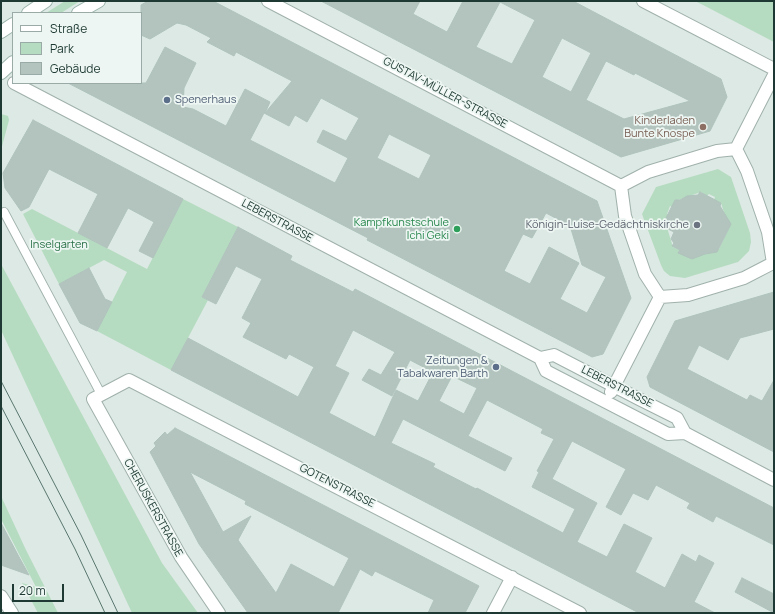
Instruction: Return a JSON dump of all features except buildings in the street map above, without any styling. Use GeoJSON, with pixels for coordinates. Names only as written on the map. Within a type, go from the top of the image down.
{"type":"FeatureCollection","features":[{"type":"Feature","properties":{"kind":"street"},"geometry":{"type":"LineString","coordinates":[[30,12],[46,1]]}},
{"type":"Feature","properties":{"kind":"street"},"geometry":{"type":"LineString","coordinates":[[80,12],[99,1]]}},
{"type":"Feature","properties":{"kind":"street","name":"GUSTAV-MÜLLER-STRASSE"},"geometry":{"type":"LineString","coordinates":[[268,1],[622,186]]}},
{"type":"Feature","properties":{"kind":"street"},"geometry":{"type":"LineString","coordinates":[[643,1],[774,69]]}},
{"type":"Feature","properties":{"kind":"street"},"geometry":{"type":"LineString","coordinates":[[1,32],[12,25]]}},
{"type":"Feature","properties":{"kind":"street"},"geometry":{"type":"LineString","coordinates":[[1,72],[12,63]]}},
{"type":"Feature","properties":{"kind":"street"},"geometry":{"type":"LineString","coordinates":[[736,149],[774,75]]}},
{"type":"Feature","properties":{"kind":"street","name":"LEBERSTRASSE"},"geometry":{"type":"LineString","coordinates":[[1,76],[12,82]]}},
{"type":"Feature","properties":{"kind":"street","name":"LEBERSTRASSE"},"geometry":{"type":"LineString","coordinates":[[15,84],[540,358],[546,371],[668,434],[685,433],[774,480]]}},
{"type":"Feature","properties":{"kind":"street"},"geometry":{"type":"LineString","coordinates":[[660,297],[645,274],[625,216],[622,186],[648,172],[717,151],[736,149]]}},
{"type":"Feature","properties":{"kind":"street"},"geometry":{"type":"LineString","coordinates":[[660,297],[688,295],[744,278],[773,264],[768,232],[746,170],[736,149]]}},
{"type":"Feature","properties":{"kind":"street"},"geometry":{"type":"LineString","coordinates":[[606,402],[660,297]]}},
{"type":"Feature","properties":{"kind":"street","name":"LEBERSTRASSE"},"geometry":{"type":"LineString","coordinates":[[540,358],[554,355],[677,418],[685,433]]}},
{"type":"Feature","properties":{"kind":"street","name":"GOTENSTRASSE"},"geometry":{"type":"LineString","coordinates":[[97,397],[129,380],[580,613]]}},
{"type":"Feature","properties":{"kind":"street","name":"CHERUSKERSTRASSE"},"geometry":{"type":"LineString","coordinates":[[97,397],[180,557],[219,613]]}},
{"type":"Feature","properties":{"kind":"street"},"geometry":{"type":"LineString","coordinates":[[493,613],[512,578]]}},
{"type":"Feature","properties":{"kind":"street"},"geometry":{"type":"LineString","coordinates":[[1,596],[12,613]]}},
{"type":"Feature","properties":{"kind":"lane","name":"CHERUSKERSTRASSE"},"geometry":{"type":"LineString","coordinates":[[4,212],[97,397]]}},
{"type":"Feature","properties":{"kind":"green space"},"geometry":{"type":"Polygon","coordinates":[[[65,1],[80,1],[63,12],[48,12],[65,1]]]}},
{"type":"Feature","properties":{"kind":"green space"},"geometry":{"type":"Polygon","coordinates":[[[695,1],[774,1],[774,42],[705,6],[695,1]]]}},
{"type":"Feature","properties":{"kind":"green space"},"geometry":{"type":"Polygon","coordinates":[[[1,114],[8,116],[9,120],[1,150],[1,114]]]}},
{"type":"Feature","properties":{"kind":"green space"},"geometry":{"type":"Polygon","coordinates":[[[718,169],[731,177],[750,233],[751,242],[749,251],[738,262],[685,278],[670,276],[664,271],[661,265],[642,214],[656,187],[718,169]],[[701,192],[678,200],[673,208],[670,206],[667,214],[669,215],[665,221],[673,247],[680,250],[679,252],[719,249],[729,228],[721,203],[714,200],[715,197],[709,194],[707,196],[701,192]]]}},
{"type":"Feature","properties":{"kind":"green space","name":"Inselgarten"},"geometry":{"type":"Polygon","coordinates":[[[183,199],[238,227],[202,297],[208,300],[171,370],[97,331],[127,272],[104,260],[59,284],[23,214],[32,209],[147,269],[183,199]]]}},
{"type":"Feature","properties":{"kind":"green space"},"geometry":{"type":"Polygon","coordinates":[[[1,264],[162,563],[198,613],[132,613],[1,330],[1,264]]]}},
{"type":"Feature","properties":{"kind":"green space"},"geometry":{"type":"Polygon","coordinates":[[[1,496],[58,613],[38,613],[22,583],[36,587],[1,519],[1,496]]]}},
{"type":"Feature","properties":{"kind":"tram line"},"geometry":{"type":"LineString","coordinates":[[1,381],[81,535],[118,613]]}},
{"type":"Feature","properties":{"kind":"tram line"},"geometry":{"type":"LineString","coordinates":[[1,406],[75,549],[105,613]]}},
{"type":"Feature","properties":{"kind":"place","name":"Spenerhaus"},"geometry":{"type":"Point","coordinates":[167,100]}},
{"type":"Feature","properties":{"kind":"place","name":"Kinderladen Bunte Knospe"},"geometry":{"type":"Point","coordinates":[703,127]}},
{"type":"Feature","properties":{"kind":"place","name":"Königin-Luise-Gedächtniskirche"},"geometry":{"type":"Point","coordinates":[697,225]}},
{"type":"Feature","properties":{"kind":"place","name":"Kampfkunstschule Ichi Geki"},"geometry":{"type":"Point","coordinates":[457,229]}},
{"type":"Feature","properties":{"kind":"place","name":"Zeitungen & Tabakwaren Barth"},"geometry":{"type":"Point","coordinates":[496,367]}}]}
